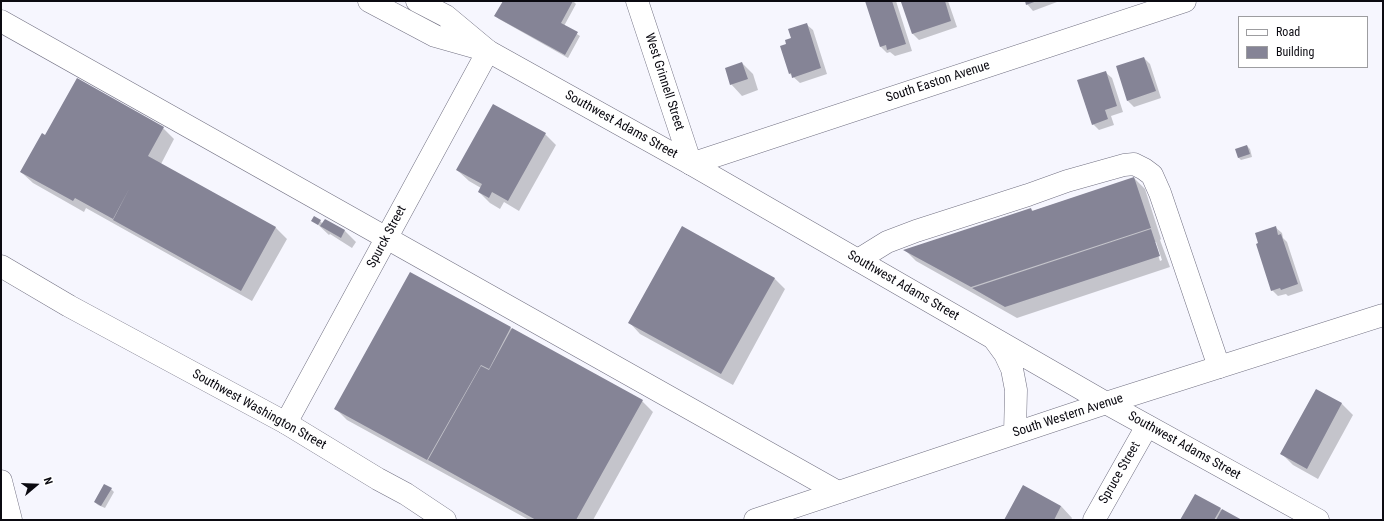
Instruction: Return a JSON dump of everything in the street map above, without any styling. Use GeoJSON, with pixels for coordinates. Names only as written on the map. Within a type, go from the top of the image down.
{"type":"FeatureCollection","features":[{"type":"Feature","properties":{"kind":"main road","name":"Southwest Adams Street"},"geometry":{"type":"LineString","coordinates":[[369,1],[435,36],[488,51]]}},
{"type":"Feature","properties":{"kind":"main road","name":"Southwest Adams Street"},"geometry":{"type":"LineString","coordinates":[[417,1],[446,16],[488,51],[691,164],[1106,403],[1318,520]]}},
{"type":"Feature","properties":{"kind":"main road","name":"West Grinnell Street"},"geometry":{"type":"LineString","coordinates":[[637,1],[691,164]]}},
{"type":"Feature","properties":{"kind":"main road","name":"South Easton Avenue"},"geometry":{"type":"LineString","coordinates":[[691,164],[1185,1]]}},
{"type":"Feature","properties":{"kind":"main road"},"geometry":{"type":"LineString","coordinates":[[1,21],[838,492]]}},
{"type":"Feature","properties":{"kind":"main road","name":"Spurck Street"},"geometry":{"type":"LineString","coordinates":[[286,423],[488,51]]}},
{"type":"Feature","properties":{"kind":"main road"},"geometry":{"type":"LineString","coordinates":[[858,260],[887,242],[916,231],[1067,181],[1124,165],[1134,164],[1144,168],[1152,175],[1160,193],[1219,367]]}},
{"type":"Feature","properties":{"kind":"main road","name":"Southwest Washington Street"},"geometry":{"type":"LineString","coordinates":[[1,252],[69,306]]}},
{"type":"Feature","properties":{"kind":"main road","name":"Southwest Washington Street"},"geometry":{"type":"LineString","coordinates":[[1,266],[69,306],[286,423],[347,461],[406,494],[445,520]]}},
{"type":"Feature","properties":{"kind":"main road","name":"South Western Avenue"},"geometry":{"type":"LineString","coordinates":[[755,520],[1106,403],[1383,315]]}},
{"type":"Feature","properties":{"kind":"main road"},"geometry":{"type":"LineString","coordinates":[[994,338],[1005,354],[1012,369],[1016,390],[1016,433]]}},
{"type":"Feature","properties":{"kind":"main road","name":"Spruce Street"},"geometry":{"type":"LineString","coordinates":[[1094,520],[1147,426]]}},
{"type":"Feature","properties":{"kind":"main road"},"geometry":{"type":"LineString","coordinates":[[1,481],[11,520]]}},
{"type":"Feature","properties":{"kind":"building"},"geometry":{"type":"Polygon","coordinates":[[[503,1],[573,1],[561,23],[578,32],[565,55],[494,16],[503,1]]]}},
{"type":"Feature","properties":{"kind":"building"},"geometry":{"type":"Polygon","coordinates":[[[865,1],[892,1],[906,44],[887,50],[886,45],[880,47],[865,1]]]}},
{"type":"Feature","properties":{"kind":"building"},"geometry":{"type":"Polygon","coordinates":[[[945,1],[951,21],[912,34],[901,2],[945,1]]]}},
{"type":"Feature","properties":{"kind":"building"},"geometry":{"type":"Polygon","coordinates":[[[1025,1],[1037,1],[1026,5],[1025,1]]]}},
{"type":"Feature","properties":{"kind":"building"},"geometry":{"type":"Polygon","coordinates":[[[807,23],[821,68],[792,78],[791,73],[789,74],[780,46],[786,44],[785,40],[791,38],[788,29],[807,23]]]}},
{"type":"Feature","properties":{"kind":"building"},"geometry":{"type":"Polygon","coordinates":[[[1144,57],[1156,91],[1127,101],[1116,66],[1144,57]]]}},
{"type":"Feature","properties":{"kind":"building"},"geometry":{"type":"Polygon","coordinates":[[[742,62],[748,79],[730,85],[725,68],[742,62]]]}},
{"type":"Feature","properties":{"kind":"building"},"geometry":{"type":"Polygon","coordinates":[[[1106,71],[1117,106],[1105,110],[1108,119],[1092,125],[1077,80],[1106,71]]]}},
{"type":"Feature","properties":{"kind":"building"},"geometry":{"type":"Polygon","coordinates":[[[77,78],[164,127],[148,156],[276,227],[241,291],[113,220],[129,189],[113,219],[75,198],[73,201],[20,172],[42,133],[45,135],[77,78]]]}},
{"type":"Feature","properties":{"kind":"building"},"geometry":{"type":"Polygon","coordinates":[[[493,104],[546,133],[508,201],[492,192],[489,198],[478,192],[482,184],[456,170],[493,104]]]}},
{"type":"Feature","properties":{"kind":"building"},"geometry":{"type":"Polygon","coordinates":[[[1247,145],[1250,154],[1238,158],[1235,149],[1247,145]]]}},
{"type":"Feature","properties":{"kind":"building"},"geometry":{"type":"Polygon","coordinates":[[[1134,177],[1151,228],[971,287],[903,250],[1031,208],[1032,211],[1134,177]]]}},
{"type":"Feature","properties":{"kind":"building"},"geometry":{"type":"Polygon","coordinates":[[[314,216],[321,220],[318,225],[311,221],[314,216]]]}},
{"type":"Feature","properties":{"kind":"building"},"geometry":{"type":"Polygon","coordinates":[[[325,219],[345,230],[341,238],[320,226],[325,219]]]}},
{"type":"Feature","properties":{"kind":"building"},"geometry":{"type":"Polygon","coordinates":[[[682,226],[775,278],[721,374],[628,323],[682,226]]]}},
{"type":"Feature","properties":{"kind":"building"},"geometry":{"type":"Polygon","coordinates":[[[1276,226],[1278,235],[1281,234],[1298,284],[1281,290],[1280,288],[1271,291],[1256,244],[1258,243],[1255,233],[1276,226]]]}},
{"type":"Feature","properties":{"kind":"building"},"geometry":{"type":"Polygon","coordinates":[[[1151,229],[1160,256],[1005,307],[972,288],[1151,229]]]}},
{"type":"Feature","properties":{"kind":"building"},"geometry":{"type":"Polygon","coordinates":[[[410,272],[511,327],[489,369],[481,365],[427,460],[334,409],[410,272]]]}},
{"type":"Feature","properties":{"kind":"building"},"geometry":{"type":"Polygon","coordinates":[[[512,328],[643,400],[576,520],[536,520],[428,460],[481,366],[489,370],[512,328]]]}},
{"type":"Feature","properties":{"kind":"building"},"geometry":{"type":"Polygon","coordinates":[[[1316,389],[1342,403],[1307,469],[1280,454],[1316,389]]]}},
{"type":"Feature","properties":{"kind":"building"},"geometry":{"type":"Polygon","coordinates":[[[104,484],[112,488],[101,506],[94,502],[104,484]]]}},
{"type":"Feature","properties":{"kind":"building"},"geometry":{"type":"Polygon","coordinates":[[[1023,485],[1061,506],[1054,520],[1004,520],[1023,485]]]}},
{"type":"Feature","properties":{"kind":"building"},"geometry":{"type":"Polygon","coordinates":[[[1195,494],[1221,508],[1214,520],[1180,520],[1195,494]]]}},
{"type":"Feature","properties":{"kind":"building"},"geometry":{"type":"Polygon","coordinates":[[[1222,509],[1242,520],[1216,520],[1222,509]]]}}]}
